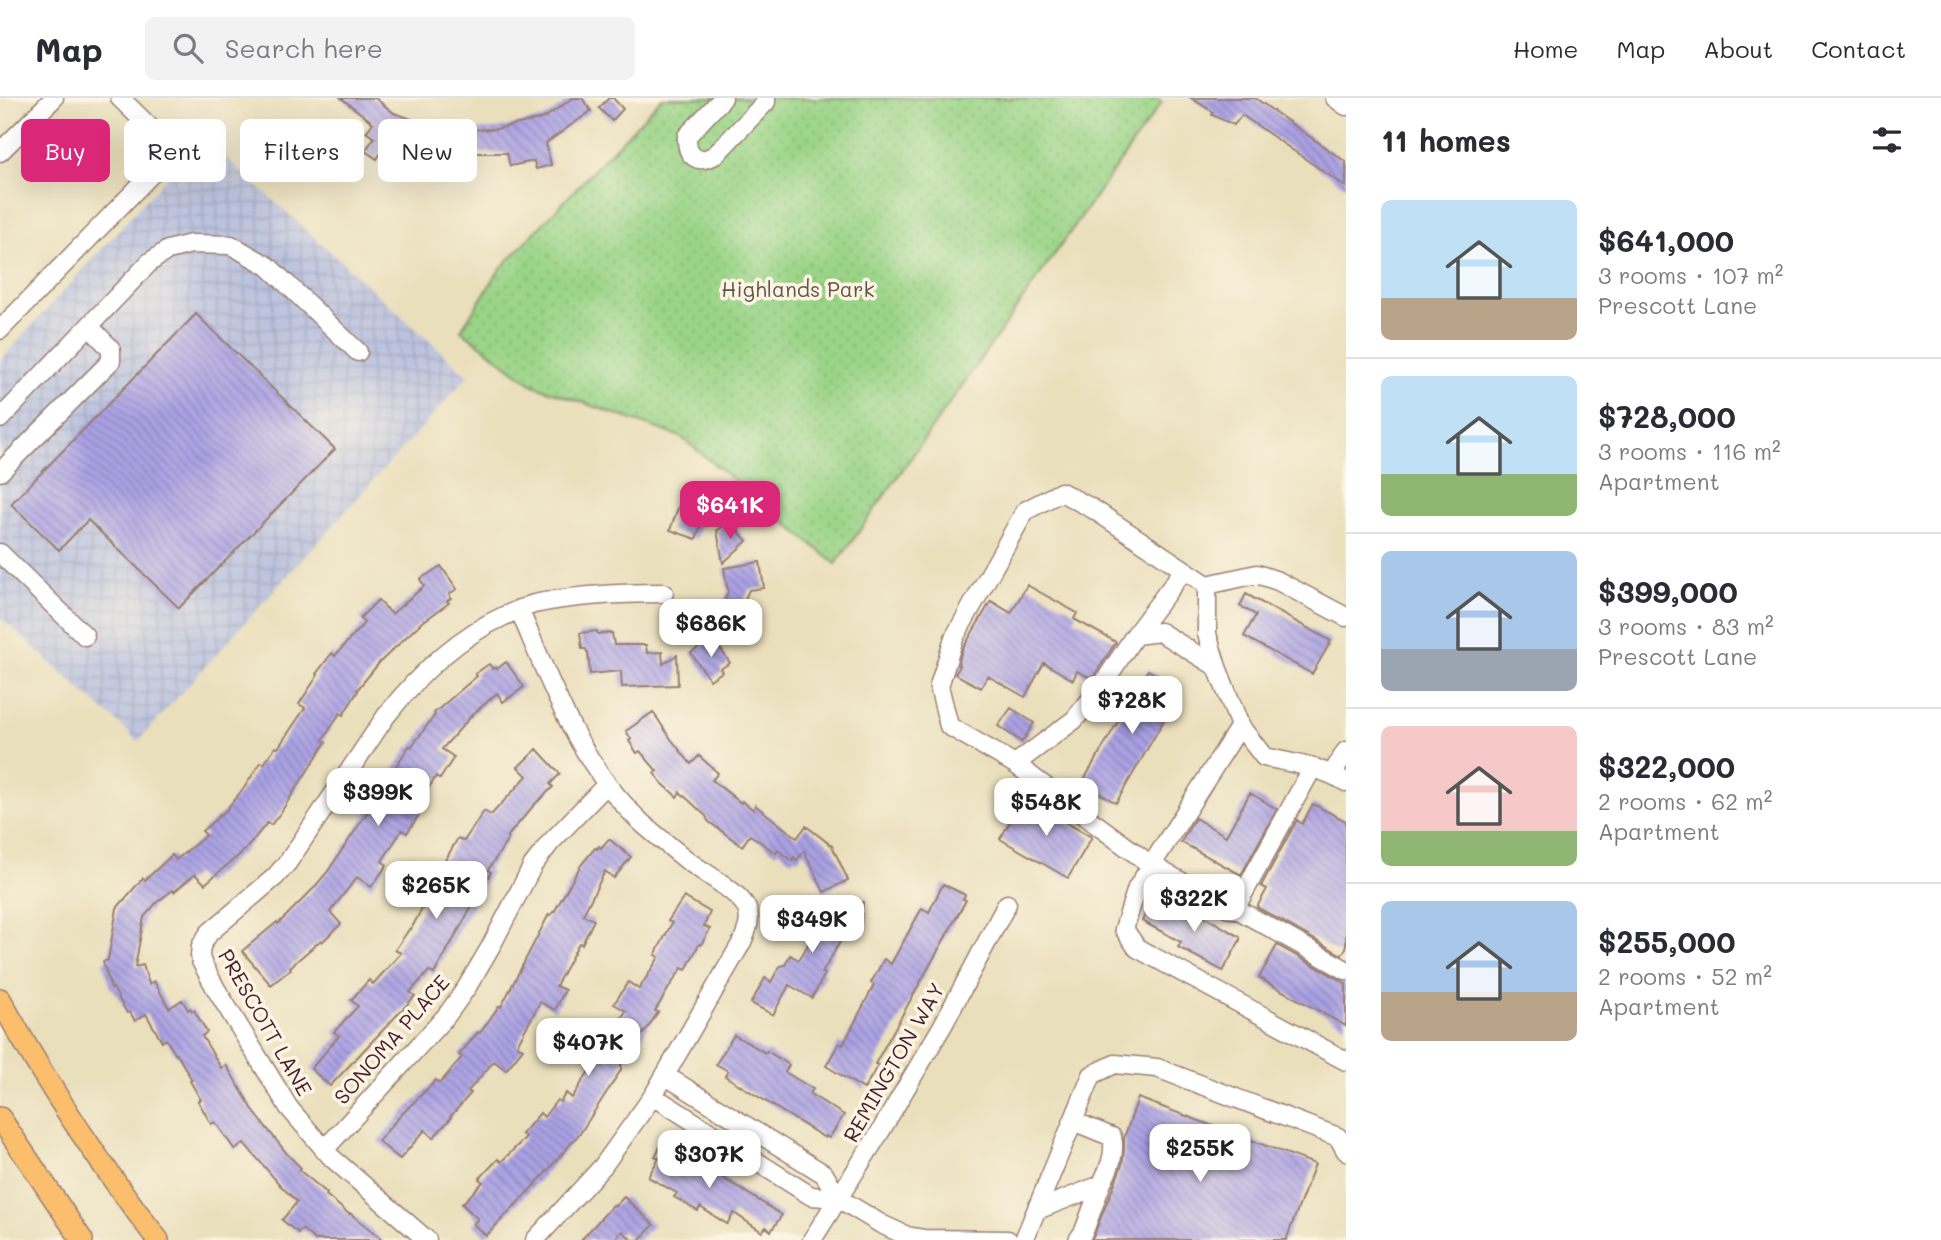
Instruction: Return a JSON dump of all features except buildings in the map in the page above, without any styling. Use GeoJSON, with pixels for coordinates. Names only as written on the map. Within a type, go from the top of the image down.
{"type":"FeatureCollection","features":[{"type":"Feature","properties":{"kind":"main road"},"geometry":{"type":"LineString","coordinates":[[0,999],[55,1095],[90,1148],[158,1240]]}},
{"type":"Feature","properties":{"kind":"main road"},"geometry":{"type":"LineString","coordinates":[[0,1118],[82,1240]]}},
{"type":"Feature","properties":{"kind":"street"},"geometry":{"type":"LineString","coordinates":[[0,152],[54,98]]}},
{"type":"Feature","properties":{"kind":"street"},"geometry":{"type":"LineString","coordinates":[[0,330],[163,162],[168,153],[167,144],[120,98]]}},
{"type":"Feature","properties":{"kind":"street"},"geometry":{"type":"LineString","coordinates":[[723,98],[687,136],[689,151],[697,159],[706,160],[715,155],[766,102],[766,98]]}},
{"type":"Feature","properties":{"kind":"street"},"geometry":{"type":"LineString","coordinates":[[1335,98],[1346,106]]}},
{"type":"Feature","properties":{"kind":"street"},"geometry":{"type":"LineString","coordinates":[[0,419],[150,262],[168,250],[191,244],[231,245],[268,266],[358,352]]}},
{"type":"Feature","properties":{"kind":"street"},"geometry":{"type":"LineString","coordinates":[[0,472],[111,361],[111,349],[89,326]]}},
{"type":"Feature","properties":{"kind":"street"},"geometry":{"type":"LineString","coordinates":[[1346,617],[1278,581],[1257,575],[1207,585],[1093,509],[1061,492],[1025,511],[954,638],[939,686],[949,726],[1014,764],[1151,865],[1346,970]]}},
{"type":"Feature","properties":{"kind":"street"},"geometry":{"type":"LineString","coordinates":[[0,553],[85,636]]}},
{"type":"Feature","properties":{"kind":"street"},"geometry":{"type":"LineString","coordinates":[[1014,764],[1074,720],[1101,687],[1135,635],[1184,570]]}},
{"type":"Feature","properties":{"kind":"street"},"geometry":{"type":"LineString","coordinates":[[1207,585],[1206,634],[1240,726],[1264,757],[1313,767],[1339,778],[1346,751]]}},
{"type":"Feature","properties":{"kind":"street","name":"PRESCOTT LANE"},"geometry":{"type":"LineString","coordinates":[[427,1240],[324,1150],[289,1108],[216,989],[201,961],[201,946],[209,933],[275,877],[288,862],[402,695],[457,643],[485,624],[533,604],[625,593],[664,593]]}},
{"type":"Feature","properties":{"kind":"street"},"geometry":{"type":"LineString","coordinates":[[519,609],[572,729],[607,784],[646,826],[738,897],[747,909],[749,917],[742,943],[653,1096],[603,1166],[535,1240]]}},
{"type":"Feature","properties":{"kind":"street"},"geometry":{"type":"LineString","coordinates":[[1135,635],[1160,632],[1217,667]]}},
{"type":"Feature","properties":{"kind":"street"},"geometry":{"type":"LineString","coordinates":[[1240,726],[1136,888],[1124,929],[1137,948],[1346,1060]]}},
{"type":"Feature","properties":{"kind":"street"},"geometry":{"type":"LineString","coordinates":[[1235,908],[1313,767]]}},
{"type":"Feature","properties":{"kind":"street","name":"SONOMA PLACE"},"geometry":{"type":"LineString","coordinates":[[324,1150],[447,1015],[491,946],[534,865],[550,843],[607,784]]}},
{"type":"Feature","properties":{"kind":"street","name":"REMINGTON WAY"},"geometry":{"type":"LineString","coordinates":[[812,1240],[943,1025],[1007,904]]}},
{"type":"Feature","properties":{"kind":"street"},"geometry":{"type":"LineString","coordinates":[[1024,1240],[1092,1075],[1115,1064],[1157,1068],[1338,1137],[1346,1151]]}},
{"type":"Feature","properties":{"kind":"street"},"geometry":{"type":"LineString","coordinates":[[666,1076],[824,1174],[838,1198]]}},
{"type":"Feature","properties":{"kind":"street"},"geometry":{"type":"LineString","coordinates":[[653,1096],[811,1196],[838,1198],[907,1236],[924,1239],[1008,1240]]}},
{"type":"Feature","properties":{"kind":"street"},"geometry":{"type":"LineString","coordinates":[[1073,1121],[1112,1136],[1115,1148],[1109,1169],[1078,1240]]}},
{"type":"Feature","properties":{"kind":"street"},"geometry":{"type":"LineString","coordinates":[[1037,1210],[1101,1185]]}},
{"type":"Feature","properties":{"kind":"shaded area"},"geometry":{"type":"Polygon","coordinates":[[[226,158],[240,170],[240,182],[253,182],[468,376],[138,741],[0,617],[0,361],[162,182],[226,182],[226,158]]]}},
{"type":"Feature","properties":{"kind":"green space","name":"Highlands Park"},"geometry":{"type":"Polygon","coordinates":[[[662,98],[1156,98],[1162,102],[836,564],[681,437],[533,385],[461,330],[500,269],[662,98]]]}}]}
